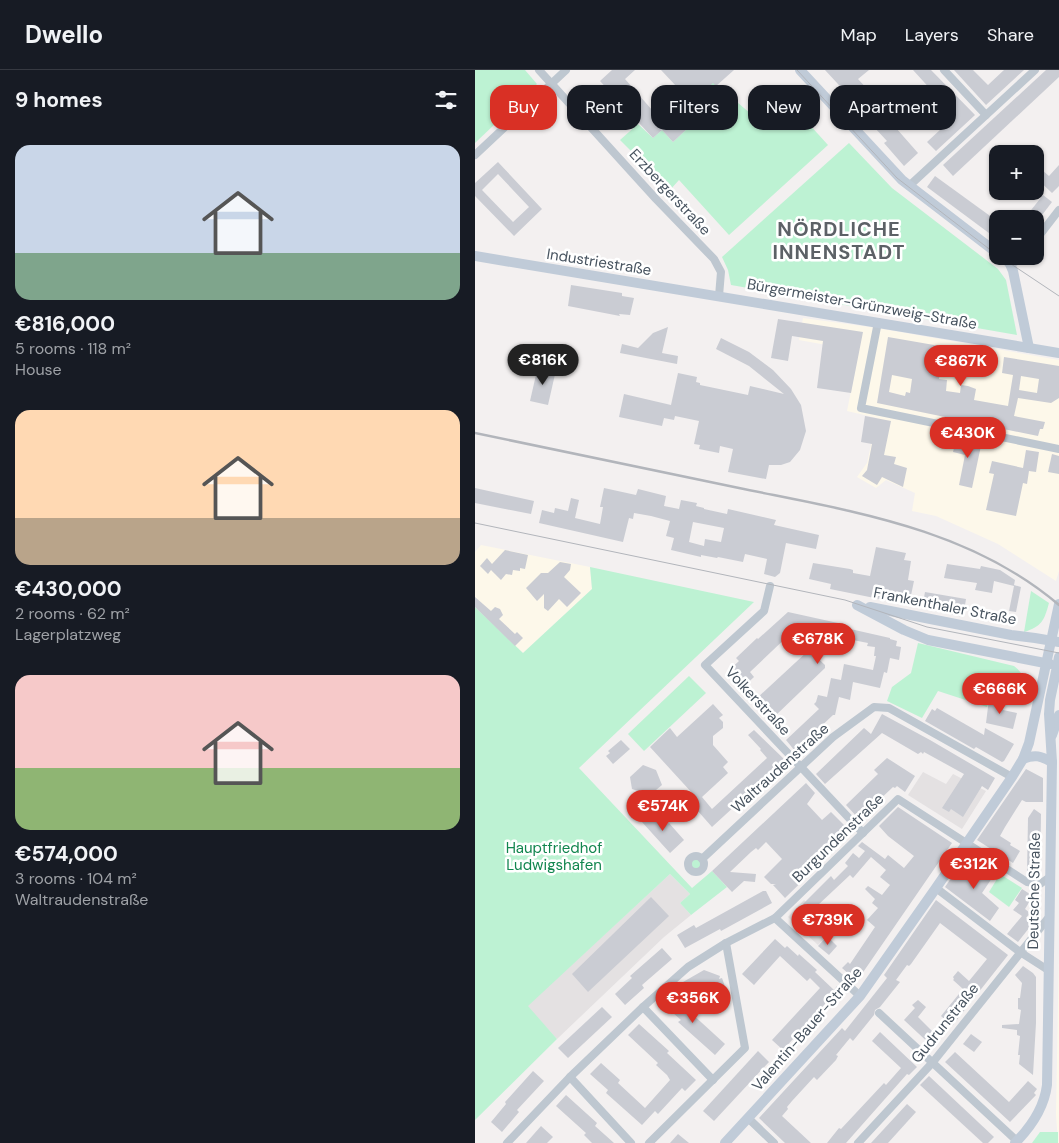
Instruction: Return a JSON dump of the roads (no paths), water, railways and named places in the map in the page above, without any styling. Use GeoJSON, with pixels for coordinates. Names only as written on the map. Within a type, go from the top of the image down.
{"type":"FeatureCollection","features":[{"type":"Feature","properties":{"kind":"street","name":"Erzbergerstraße"},"geometry":{"type":"LineString","coordinates":[[539,70],[656,199],[714,259],[721,272],[719,296]]}},
{"type":"Feature","properties":{"kind":"street"},"geometry":{"type":"LineString","coordinates":[[475,155],[566,70]]}},
{"type":"Feature","properties":{"kind":"street"},"geometry":{"type":"LineString","coordinates":[[799,70],[909,186],[989,246]]}},
{"type":"Feature","properties":{"kind":"street"},"geometry":{"type":"LineString","coordinates":[[944,70],[986,115]]}},
{"type":"Feature","properties":{"kind":"street"},"geometry":{"type":"LineString","coordinates":[[909,186],[1035,70]]}},
{"type":"Feature","properties":{"kind":"street"},"geometry":{"type":"LineString","coordinates":[[1044,229],[1059,210]]}},
{"type":"Feature","properties":{"kind":"street","name":"Industriestraße"},"geometry":{"type":"LineString","coordinates":[[475,256],[719,296]]}},
{"type":"Feature","properties":{"kind":"street"},"geometry":{"type":"LineString","coordinates":[[1008,265],[1018,292],[1029,348]]}},
{"type":"Feature","properties":{"kind":"street","name":"Bürgermeister-Grünzweig-Straße"},"geometry":{"type":"LineString","coordinates":[[719,296],[1059,353]]}},
{"type":"Feature","properties":{"kind":"street"},"geometry":{"type":"LineString","coordinates":[[878,322],[861,408],[1059,449]]}},
{"type":"Feature","properties":{"kind":"street","name":"Volkerstraße"},"geometry":{"type":"LineString","coordinates":[[769,586],[764,611],[705,665],[863,833]]}},
{"type":"Feature","properties":{"kind":"street","name":"Frankenthaler Straße"},"geometry":{"type":"LineString","coordinates":[[1054,642],[857,604],[904,630],[928,640],[1045,664],[1058,663]]}},
{"type":"Feature","properties":{"kind":"street","name":"Valentin-Bauer-Straße"},"geometry":{"type":"LineString","coordinates":[[725,1143],[860,996],[1012,777],[1023,759],[1029,743],[1045,664],[1054,642],[1059,604]]}},
{"type":"Feature","properties":{"kind":"street","name":"Deutsche Straße"},"geometry":{"type":"LineString","coordinates":[[1016,1142],[1036,1117],[1042,1106],[1047,1086],[1052,762],[1049,714],[1058,663]]}},
{"type":"Feature","properties":{"kind":"street","name":"Waltraudenstraße"},"geometry":{"type":"LineString","coordinates":[[702,859],[800,766],[833,737],[874,707],[889,708],[1012,777]]}},
{"type":"Feature","properties":{"kind":"street"},"geometry":{"type":"LineString","coordinates":[[1051,738],[1059,714]]}},
{"type":"Feature","properties":{"kind":"street"},"geometry":{"type":"LineString","coordinates":[[1023,759],[1036,756],[1052,762]]}},
{"type":"Feature","properties":{"kind":"street","name":"Burgundenstraße"},"geometry":{"type":"LineString","coordinates":[[507,1143],[570,1077],[688,967],[726,943],[775,918],[899,799],[967,843]]}},
{"type":"Feature","properties":{"kind":"street"},"geometry":{"type":"LineString","coordinates":[[967,843],[1027,882],[1040,884],[1049,877]]}},
{"type":"Feature","properties":{"kind":"street"},"geometry":{"type":"LineString","coordinates":[[936,888],[1020,952],[1048,970]]}},
{"type":"Feature","properties":{"kind":"street","name":"Gudrunstraße"},"geometry":{"type":"LineString","coordinates":[[858,1143],[933,1062],[1049,917]]}},
{"type":"Feature","properties":{"kind":"street"},"geometry":{"type":"LineString","coordinates":[[775,918],[860,996]]}},
{"type":"Feature","properties":{"kind":"street"},"geometry":{"type":"LineString","coordinates":[[649,1143],[745,1048],[726,943]]}},
{"type":"Feature","properties":{"kind":"street"},"geometry":{"type":"LineString","coordinates":[[643,1007],[713,1080]]}},
{"type":"Feature","properties":{"kind":"street"},"geometry":{"type":"LineString","coordinates":[[879,1013],[1016,1142]]}},
{"type":"Feature","properties":{"kind":"street"},"geometry":{"type":"LineString","coordinates":[[570,1077],[631,1143]]}},
{"type":"Feature","properties":{"kind":"street"},"geometry":{"type":"LineString","coordinates":[[748,1118],[774,1143]]}},
{"type":"Feature","properties":{"kind":"tram line"},"geometry":{"type":"LineString","coordinates":[[797,70],[897,178],[989,249]]}},
{"type":"Feature","properties":{"kind":"tram line"},"geometry":{"type":"LineString","coordinates":[[1012,265],[1059,296]]}},
{"type":"Feature","properties":{"kind":"tram line"},"geometry":{"type":"LineString","coordinates":[[475,523],[845,600],[927,627],[1059,653]]}},
{"type":"Feature","properties":{"kind":"railway"},"geometry":{"type":"LineString","coordinates":[[475,433],[823,505],[907,526],[987,557],[1024,579],[1059,605]]}},
{"type":"Feature","properties":{"kind":"district","name":"NÖRDLICHE INNENSTADT"},"geometry":{"type":"Point","coordinates":[839,240]}},
{"type":"Feature","properties":{"kind":"park label","name":"Hauptfriedhof Ludwigshafen"},"geometry":{"type":"Point","coordinates":[554,856]}}]}
